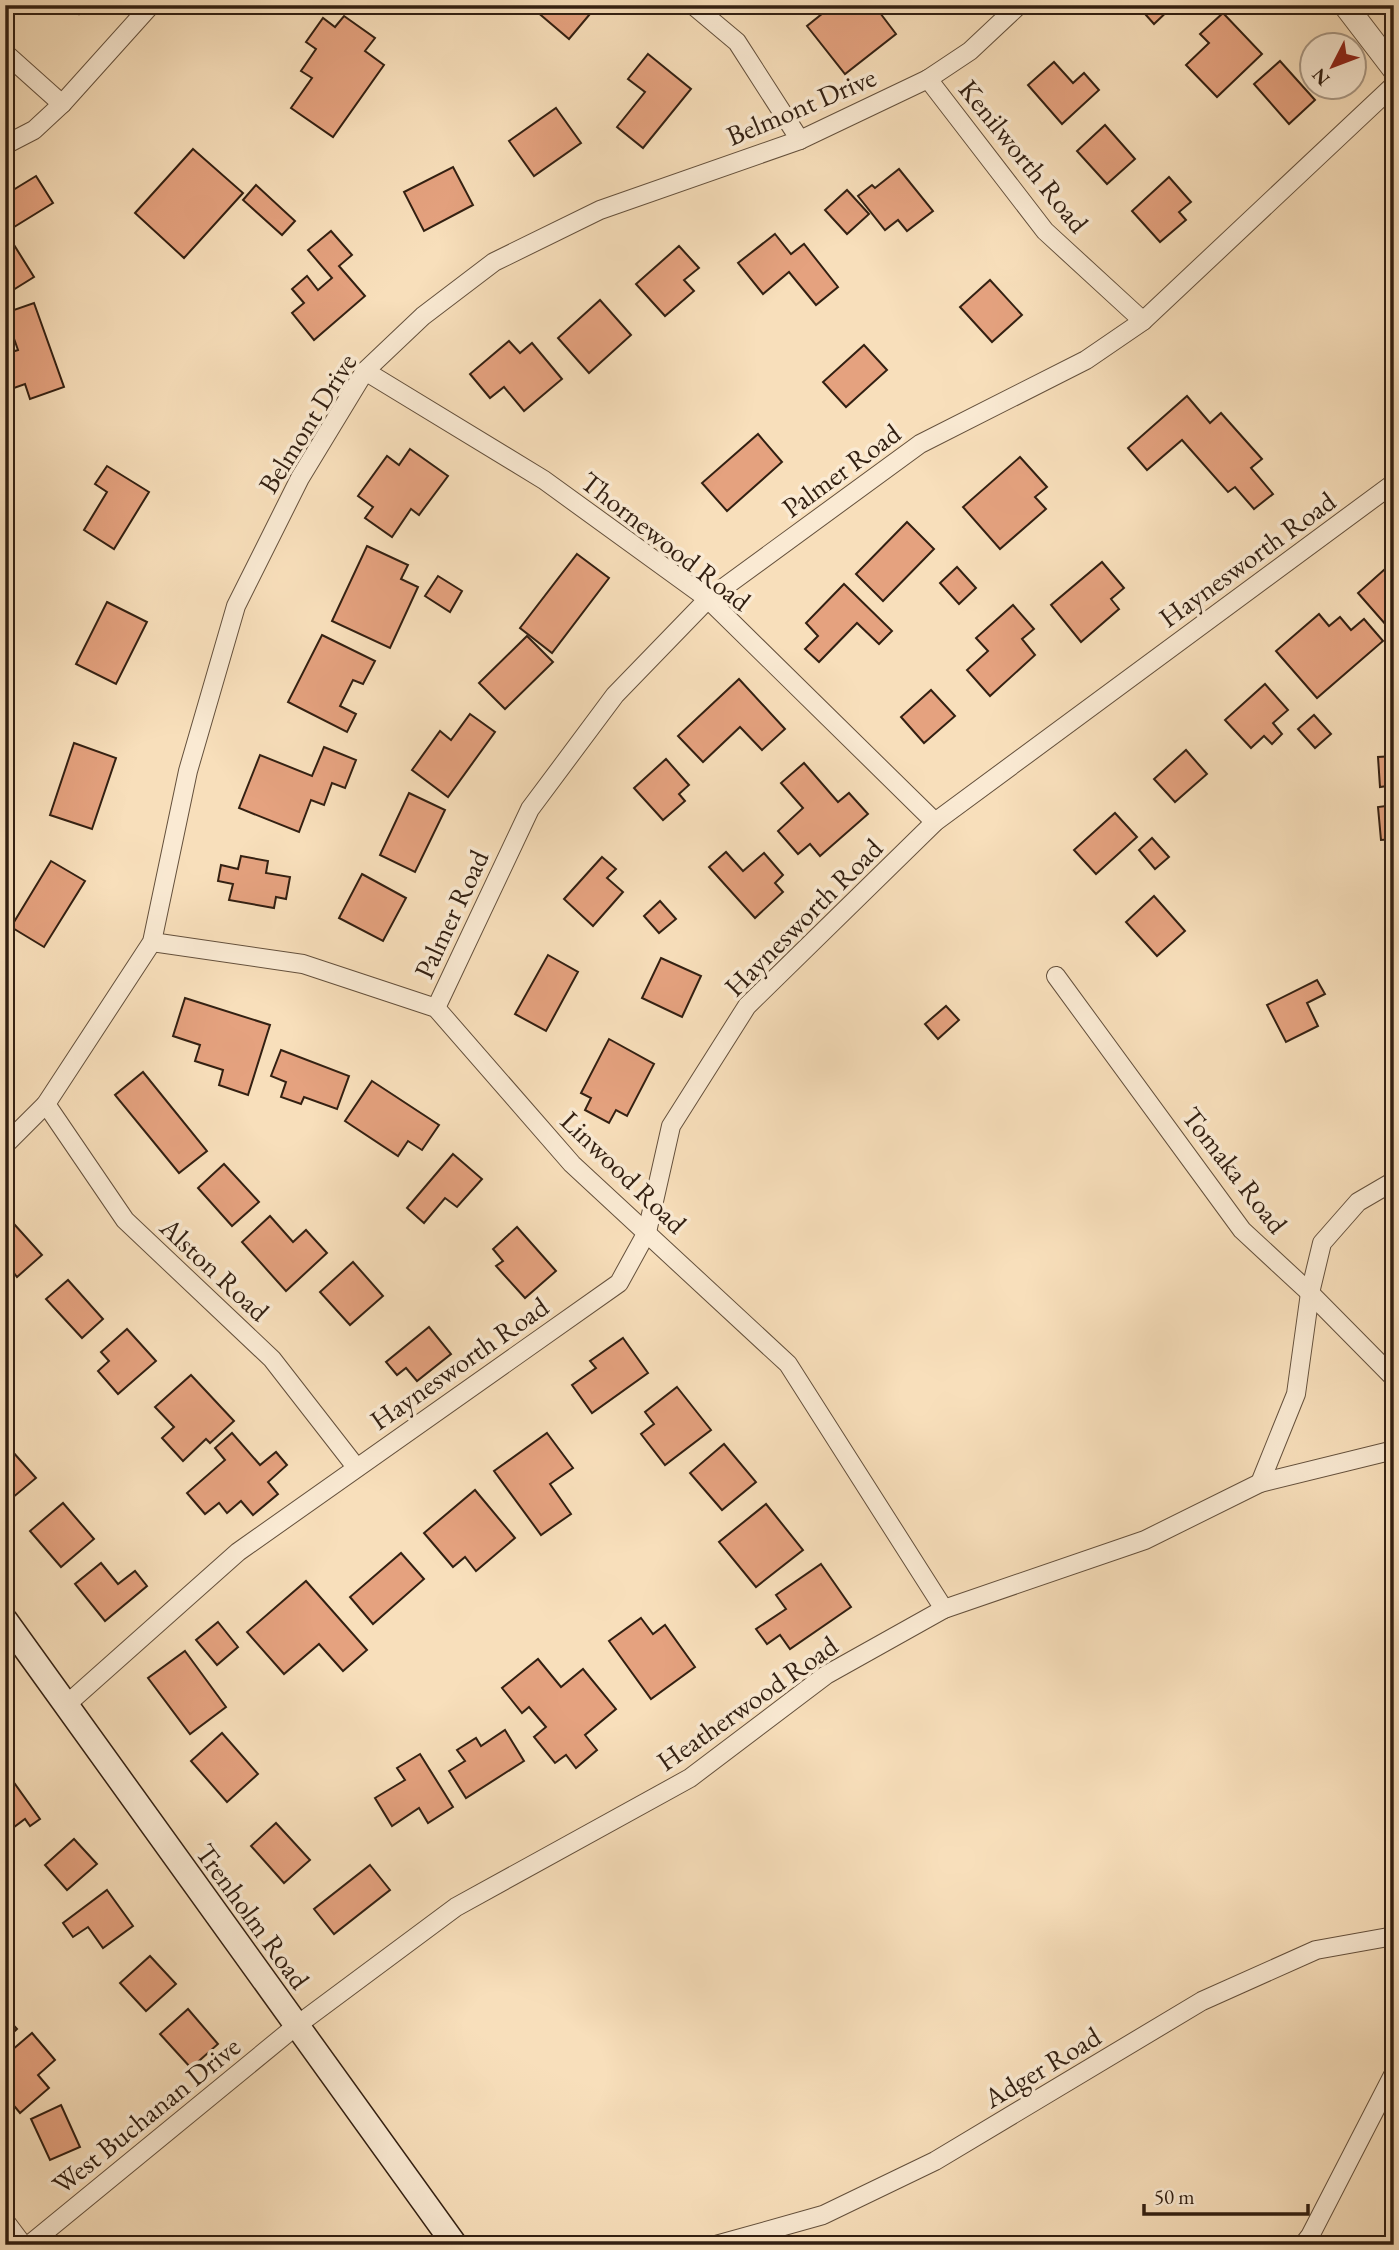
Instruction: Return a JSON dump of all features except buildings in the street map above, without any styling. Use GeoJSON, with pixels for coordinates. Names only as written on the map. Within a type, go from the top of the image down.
{"type":"FeatureCollection","features":[{"type":"Feature","properties":{"kind":"main road","name":"Trenholm Road"},"geometry":{"type":"LineString","coordinates":[[5,1620],[455,2245]]}},
{"type":"Feature","properties":{"kind":"street"},"geometry":{"type":"LineString","coordinates":[[5,145],[34,130],[62,104],[151,5]]}},
{"type":"Feature","properties":{"kind":"street"},"geometry":{"type":"LineString","coordinates":[[693,5],[737,42],[800,140]]}},
{"type":"Feature","properties":{"kind":"street","name":"Belmont Drive"},"geometry":{"type":"LineString","coordinates":[[5,1145],[46,1104],[152,942],[188,771],[236,606],[300,478],[365,371],[424,316],[494,262],[600,210],[800,140],[928,79],[970,51],[1019,5]]}},
{"type":"Feature","properties":{"kind":"street"},"geometry":{"type":"LineString","coordinates":[[1345,5],[1394,69]]}},
{"type":"Feature","properties":{"kind":"street"},"geometry":{"type":"LineString","coordinates":[[5,53],[62,104]]}},
{"type":"Feature","properties":{"kind":"street","name":"Kenilworth Road"},"geometry":{"type":"LineString","coordinates":[[928,79],[1045,231],[1143,321]]}},
{"type":"Feature","properties":{"kind":"street","name":"Palmer Road"},"geometry":{"type":"LineString","coordinates":[[436,1008],[530,809],[615,695],[708,599],[920,444],[1086,360],[1143,321],[1394,85]]}},
{"type":"Feature","properties":{"kind":"street","name":"Thornewood Road"},"geometry":{"type":"LineString","coordinates":[[365,371],[544,480],[708,599],[935,821]]}},
{"type":"Feature","properties":{"kind":"street","name":"Haynesworth Road"},"geometry":{"type":"LineString","coordinates":[[66,1705],[238,1552],[619,1283],[647,1232],[671,1126],[747,1006],[935,821],[1394,483]]}},
{"type":"Feature","properties":{"kind":"street"},"geometry":{"type":"LineString","coordinates":[[152,942],[303,964],[436,1008]]}},
{"type":"Feature","properties":{"kind":"street","name":"Tomaka Road"},"geometry":{"type":"LineString","coordinates":[[1056,976],[1242,1230],[1310,1293],[1394,1378]]}},
{"type":"Feature","properties":{"kind":"street","name":"Linwood Road"},"geometry":{"type":"LineString","coordinates":[[436,1008],[572,1164],[788,1364],[944,1609]]}},
{"type":"Feature","properties":{"kind":"street","name":"Alston Road"},"geometry":{"type":"LineString","coordinates":[[46,1104],[125,1220],[272,1359],[356,1467]]}},
{"type":"Feature","properties":{"kind":"street"},"geometry":{"type":"LineString","coordinates":[[1260,1483],[1296,1394],[1310,1293],[1322,1243],[1358,1202],[1394,1181]]}},
{"type":"Feature","properties":{"kind":"street","name":"Heatherwood Road"},"geometry":{"type":"LineString","coordinates":[[296,2026],[456,1907],[690,1778],[826,1675],[944,1609],[1145,1540],[1260,1483],[1394,1450]]}},
{"type":"Feature","properties":{"kind":"street","name":"Adger Road"},"geometry":{"type":"LineString","coordinates":[[716,2245],[823,2215],[935,2161],[1202,2001],[1316,1950],[1394,1936]]}},
{"type":"Feature","properties":{"kind":"street","name":"West Buchanan Drive"},"geometry":{"type":"LineString","coordinates":[[29,2245],[296,2026]]}},
{"type":"Feature","properties":{"kind":"street"},"geometry":{"type":"LineString","coordinates":[[1303,2245],[1311,2236],[1394,2073]]}},
{"type":"Feature","properties":{"kind":"street"},"geometry":{"type":"LineString","coordinates":[[5,2221],[23,2245]]}}]}
